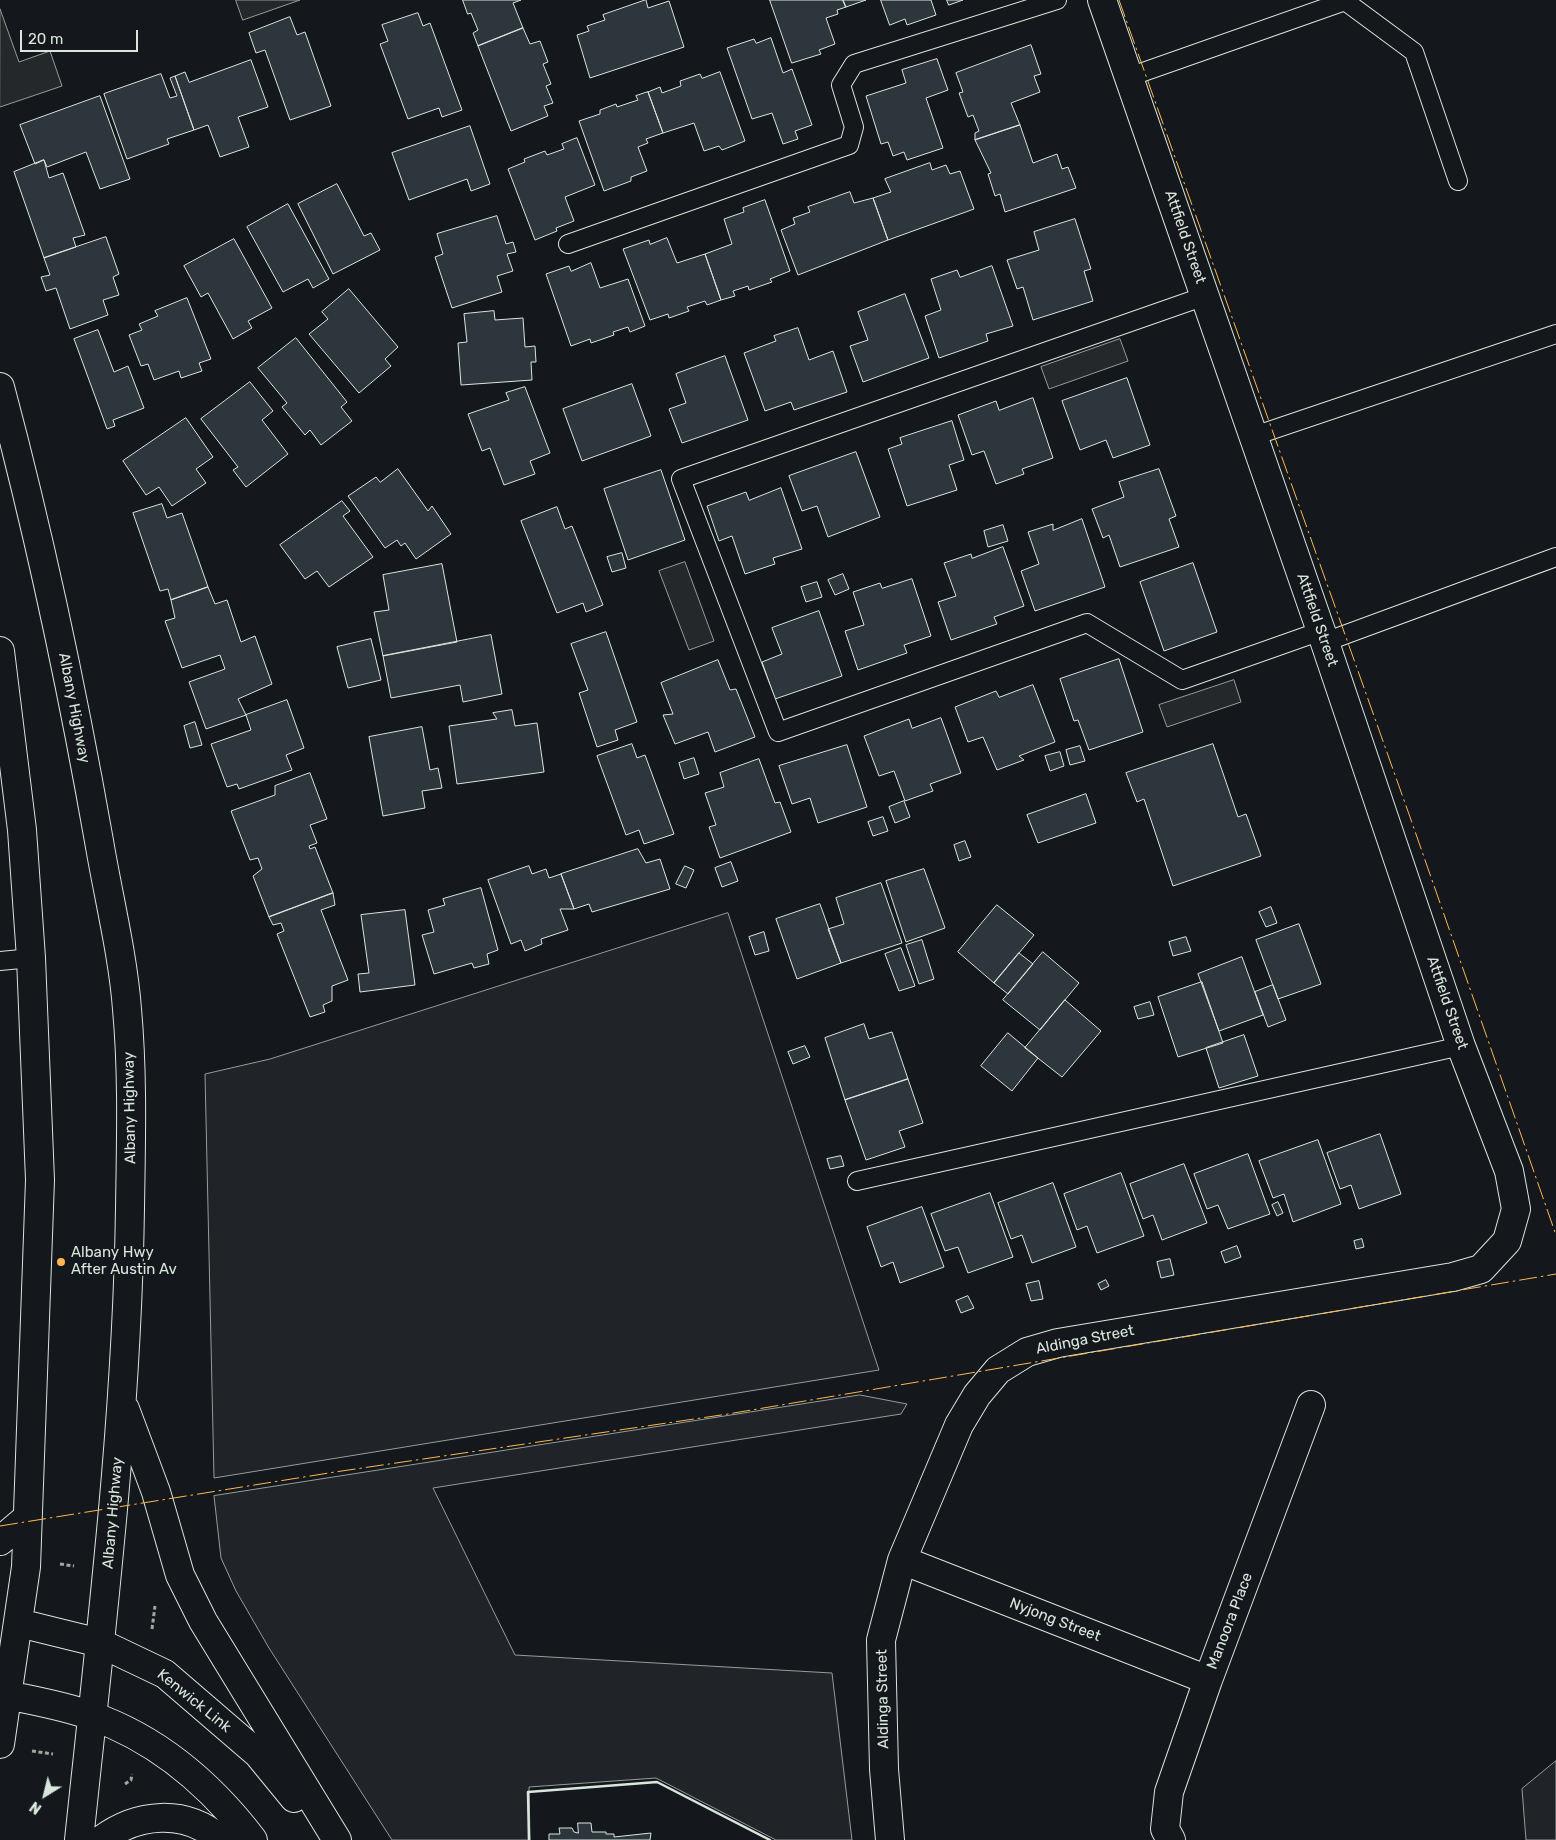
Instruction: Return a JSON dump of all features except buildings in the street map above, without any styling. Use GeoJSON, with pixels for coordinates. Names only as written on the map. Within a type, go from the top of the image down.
{"type":"FeatureCollection","features":[{"type":"Feature","properties":{"kind":"main road","name":"Attfield Street"},"geometry":{"type":"LineString","coordinates":[[1102,0],[1323,636],[1461,1046],[1509,1171],[1516,1209],[1508,1241]]}},
{"type":"Feature","properties":{"kind":"main road","name":"Albany Highway"},"geometry":{"type":"LineString","coordinates":[[0,387],[40,543],[88,778],[127,1004],[132,1127],[130,1263],[122,1403],[100,1643],[78,1840]]}},
{"type":"Feature","properties":{"kind":"main road"},"geometry":{"type":"LineString","coordinates":[[0,651],[22,830],[31,958],[40,1180],[26,1567],[0,1744]]}},
{"type":"Feature","properties":{"kind":"main road","name":"Aldinga Street"},"geometry":{"type":"LineString","coordinates":[[890,1840],[884,1770],[881,1640],[902,1560],[959,1425],[977,1395],[998,1370],[1027,1352],[1058,1343],[1452,1277],[1481,1269],[1508,1241]]}},
{"type":"Feature","properties":{"kind":"main road"},"geometry":{"type":"LineString","coordinates":[[122,1403],[156,1492],[180,1575],[203,1621],[337,1840]]}},
{"type":"Feature","properties":{"kind":"main road","name":"Manoora Place"},"geometry":{"type":"LineString","coordinates":[[1171,1840],[1165,1829],[1169,1792],[1208,1680],[1311,1405]]}},
{"type":"Feature","properties":{"kind":"main road"},"geometry":{"type":"LineString","coordinates":[[0,1541],[27,1518]]}},
{"type":"Feature","properties":{"kind":"main road","name":"Nyjong Street"},"geometry":{"type":"LineString","coordinates":[[902,1560],[1208,1680]]}},
{"type":"Feature","properties":{"kind":"main road","name":"Kenwick Link"},"geometry":{"type":"LineString","coordinates":[[19,1623],[100,1643],[165,1674],[258,1754],[328,1840]]}},
{"type":"Feature","properties":{"kind":"main road"},"geometry":{"type":"LineString","coordinates":[[7,1695],[92,1716],[150,1743],[200,1781],[253,1840]]}},
{"type":"Feature","properties":{"kind":"main road"},"geometry":{"type":"LineString","coordinates":[[101,1840],[126,1824],[157,1817],[193,1823],[213,1833],[220,1840]]}},
{"type":"Feature","properties":{"kind":"lane"},"geometry":{"type":"LineString","coordinates":[[568,244],[849,145],[854,127],[841,85],[854,64],[1057,0]]}},
{"type":"Feature","properties":{"kind":"lane"},"geometry":{"type":"LineString","coordinates":[[1129,77],[1345,1],[1414,52],[1458,181]]}},
{"type":"Feature","properties":{"kind":"lane"},"geometry":{"type":"LineString","coordinates":[[1205,296],[681,479],[778,732],[1087,623],[1182,680],[1323,636],[1556,557]]}},
{"type":"Feature","properties":{"kind":"lane"},"geometry":{"type":"LineString","coordinates":[[1254,436],[1556,334]]}},
{"type":"Feature","properties":{"kind":"lane"},"geometry":{"type":"LineString","coordinates":[[0,961],[31,958]]}},
{"type":"Feature","properties":{"kind":"lane"},"geometry":{"type":"LineString","coordinates":[[857,1181],[1461,1046]]}},
{"type":"Feature","properties":{"kind":"path"},"geometry":{"type":"LineString","coordinates":[[125,1784],[132,1780]]}},
{"type":"Feature","properties":{"kind":"shaded area"},"geometry":{"type":"Polygon","coordinates":[[[236,0],[300,0],[243,20],[236,0]]]}},
{"type":"Feature","properties":{"kind":"shaded area"},"geometry":{"type":"Polygon","coordinates":[[[0,9],[19,62],[50,51],[62,86],[0,107],[0,9]]]}},
{"type":"Feature","properties":{"kind":"shaded area"},"geometry":{"type":"Polygon","coordinates":[[[1120,339],[1128,361],[1049,389],[1041,367],[1120,339]]]}},
{"type":"Feature","properties":{"kind":"shaded area"},"geometry":{"type":"Polygon","coordinates":[[[685,562],[714,641],[689,650],[659,571],[685,562]]]}},
{"type":"Feature","properties":{"kind":"shaded area"},"geometry":{"type":"Polygon","coordinates":[[[1234,680],[1241,702],[1167,727],[1159,705],[1234,680]]]}},
{"type":"Feature","properties":{"kind":"shaded area"},"geometry":{"type":"Polygon","coordinates":[[[728,913],[879,1370],[214,1478],[205,1074],[270,1059],[728,913]]]}},
{"type":"Feature","properties":{"kind":"shaded area"},"geometry":{"type":"Polygon","coordinates":[[[860,1395],[907,1404],[901,1414],[433,1488],[515,1655],[832,1673],[852,1840],[776,1840],[656,1778],[529,1787],[530,1840],[392,1840],[269,1648],[236,1591],[221,1558],[214,1496],[860,1395]]]}},
{"type":"Feature","properties":{"kind":"shaded area"},"geometry":{"type":"Polygon","coordinates":[[[1556,1761],[1556,1840],[1526,1840],[1522,1789],[1556,1761]]]}},
{"type":"Feature","properties":{"kind":"wall"},"geometry":{"type":"LineString","coordinates":[[529,1840],[528,1792],[657,1782],[770,1840]]}},
{"type":"Feature","properties":{"kind":"power"},"geometry":{"type":"LineString","coordinates":[[1119,0],[1410,817],[1556,1235]]}},
{"type":"Feature","properties":{"kind":"power"},"geometry":{"type":"LineString","coordinates":[[0,1526],[335,1472],[728,1414],[1556,1274]]}},
{"type":"Feature","properties":{"kind":"place","name":"Albany Hwy After Austin Av"},"geometry":{"type":"Point","coordinates":[61,1262]}}]}
